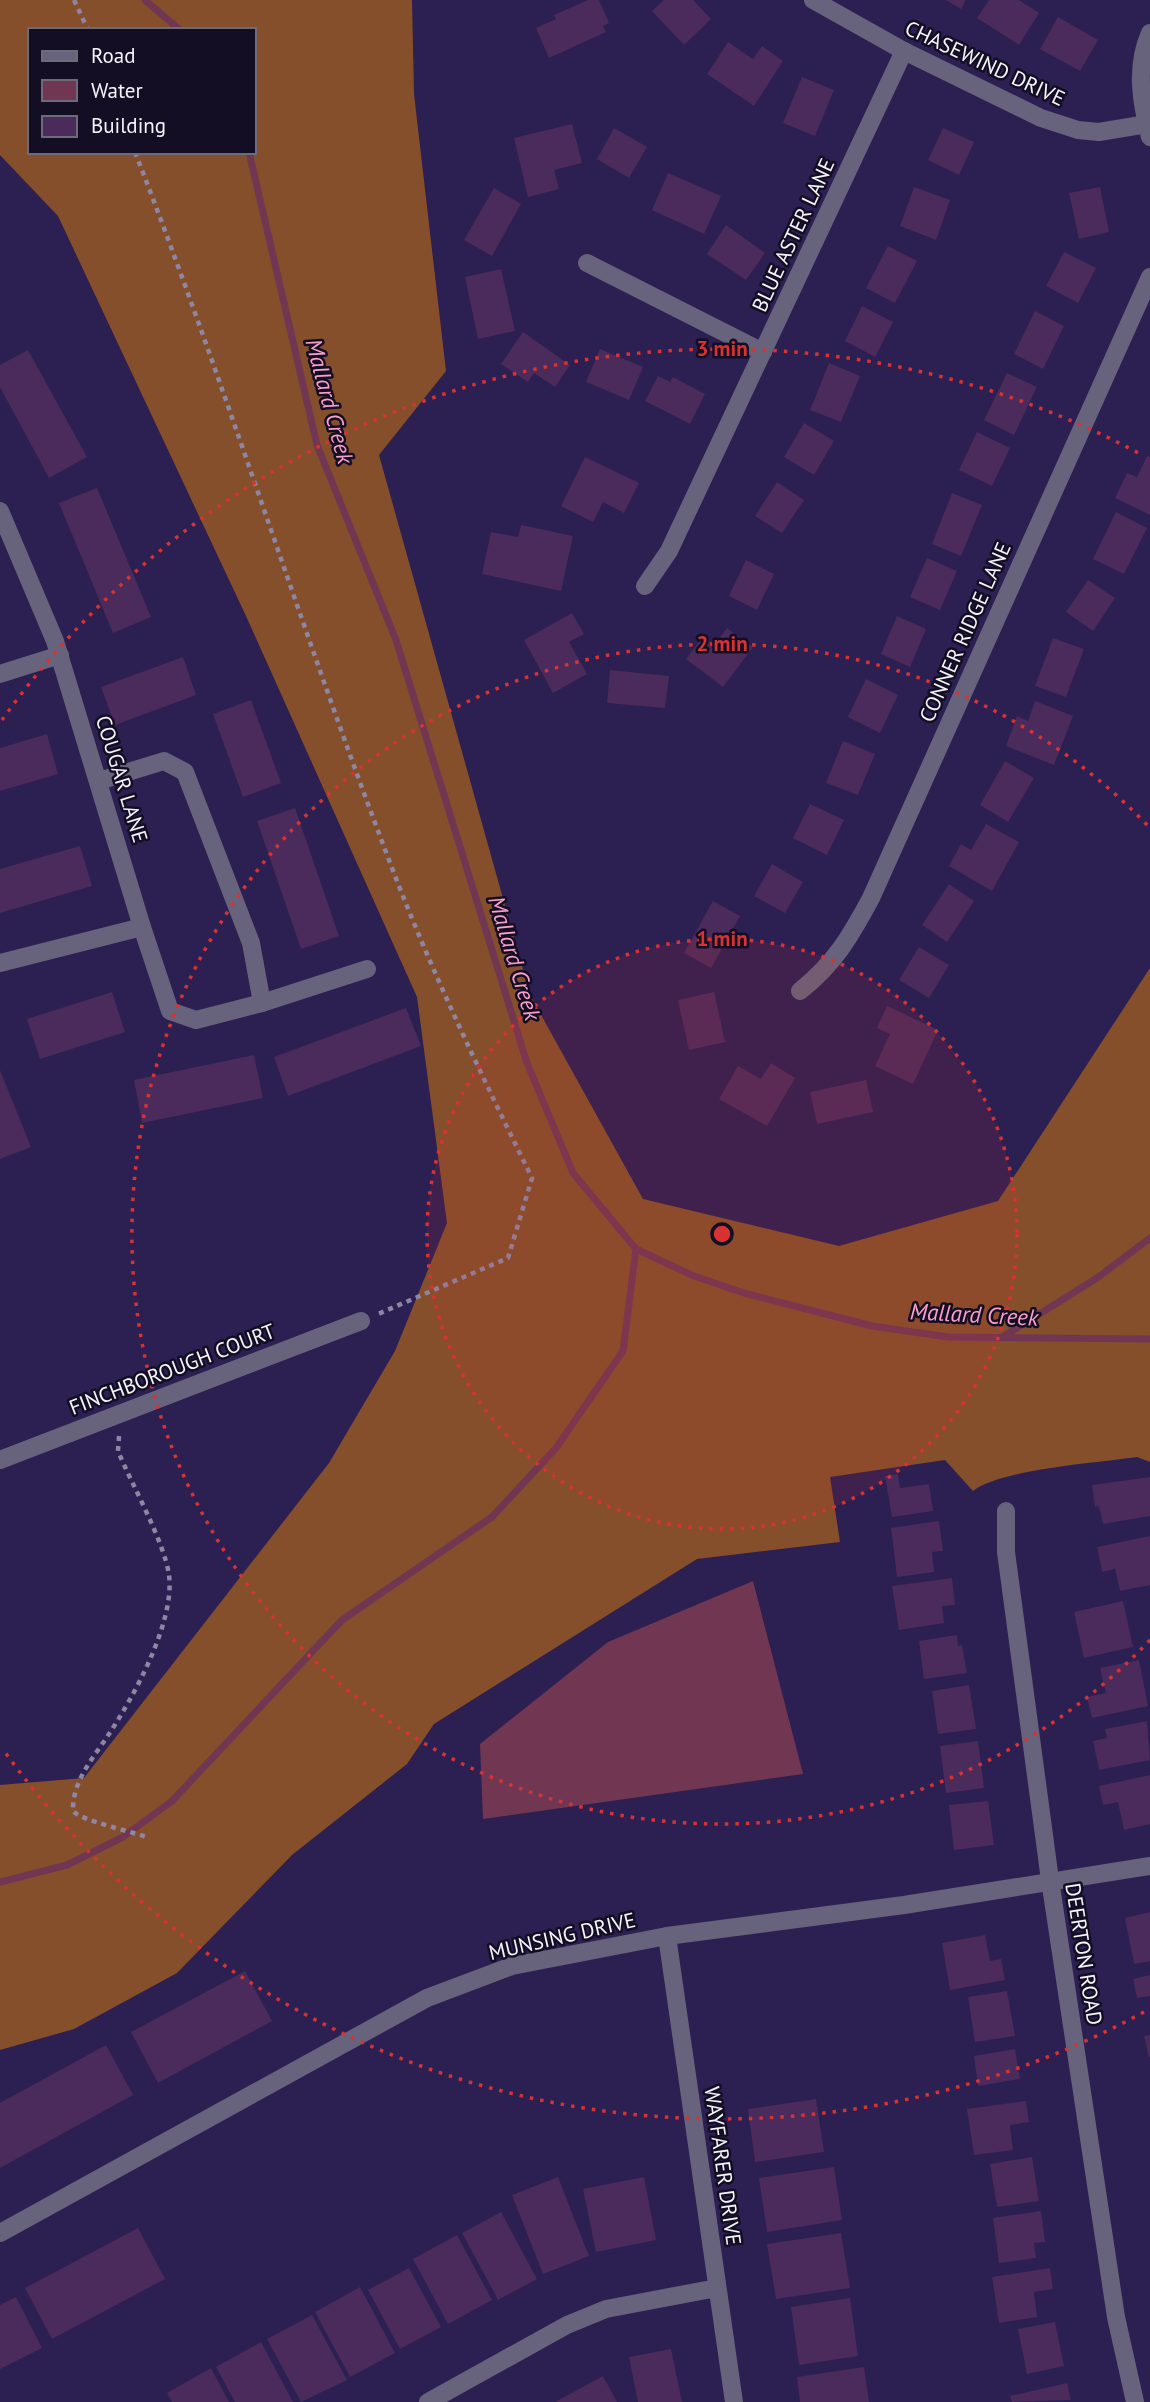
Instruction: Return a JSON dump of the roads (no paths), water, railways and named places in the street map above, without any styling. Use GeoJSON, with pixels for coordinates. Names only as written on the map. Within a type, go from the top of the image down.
{"type":"FeatureCollection","features":[{"type":"Feature","properties":{"kind":"street","name":"CHASEWIND DRIVE"},"geometry":{"type":"LineString","coordinates":[[813,0],[904,51],[1041,118],[1079,130],[1148,130]]}},
{"type":"Feature","properties":{"kind":"street"},"geometry":{"type":"LineString","coordinates":[[1148,130],[1140,89],[1142,62],[1150,33]]}},
{"type":"Feature","properties":{"kind":"street","name":"BLUE ASTER LANE"},"geometry":{"type":"LineString","coordinates":[[645,586],[669,551],[904,51]]}},
{"type":"Feature","properties":{"kind":"street"},"geometry":{"type":"LineString","coordinates":[[587,263],[763,352]]}},
{"type":"Feature","properties":{"kind":"street","name":"CONNER RIDGE LANE"},"geometry":{"type":"LineString","coordinates":[[800,991],[845,946],[870,898],[1150,277]]}},
{"type":"Feature","properties":{"kind":"street","name":"COUGAR LANE"},"geometry":{"type":"LineString","coordinates":[[0,511],[60,655],[170,1011],[196,1020],[262,1003]]}},
{"type":"Feature","properties":{"kind":"street"},"geometry":{"type":"LineString","coordinates":[[0,674],[60,655]]}},
{"type":"Feature","properties":{"kind":"street"},"geometry":{"type":"LineString","coordinates":[[99,781],[164,761],[185,772],[251,943],[262,1003],[367,969]]}},
{"type":"Feature","properties":{"kind":"street"},"geometry":{"type":"LineString","coordinates":[[0,964],[142,927]]}},
{"type":"Feature","properties":{"kind":"street","name":"FINCHBOROUGH COURT"},"geometry":{"type":"LineString","coordinates":[[0,1460],[361,1321]]}},
{"type":"Feature","properties":{"kind":"street","name":"DEERTON ROAD"},"geometry":{"type":"LineString","coordinates":[[1006,1511],[1006,1552],[1050,1880],[1116,2317],[1135,2402]]}},
{"type":"Feature","properties":{"kind":"street","name":"MUNSING DRIVE"},"geometry":{"type":"LineString","coordinates":[[0,2233],[428,1998],[512,1966],[667,1936],[904,1905],[1150,1866]]}},
{"type":"Feature","properties":{"kind":"street","name":"WAYFARER DRIVE"},"geometry":{"type":"LineString","coordinates":[[667,1936],[734,2402]]}},
{"type":"Feature","properties":{"kind":"street"},"geometry":{"type":"LineString","coordinates":[[428,2402],[567,2325],[606,2309],[717,2288]]}},
{"type":"Feature","properties":{"kind":"water"},"geometry":{"type":"Polygon","coordinates":[[[753,1581],[803,1774],[483,1819],[480,1744],[608,1642],[753,1581]]]}},
{"type":"Feature","properties":{"kind":"waterway","name":"Mallard Creek"},"geometry":{"type":"LineString","coordinates":[[145,0],[178,28]]}},
{"type":"Feature","properties":{"kind":"waterway","name":"Mallard Creek"},"geometry":{"type":"LineString","coordinates":[[249,154],[317,445],[396,640],[527,1063],[573,1173],[636,1249],[694,1276],[744,1293],[872,1326],[948,1337],[1150,1339]]}},
{"type":"Feature","properties":{"kind":"waterway"},"geometry":{"type":"LineString","coordinates":[[1004,1336],[1097,1278],[1150,1238]]}},
{"type":"Feature","properties":{"kind":"waterway"},"geometry":{"type":"LineString","coordinates":[[0,1882],[67,1865],[123,1837],[172,1801],[342,1620],[492,1517],[556,1448],[623,1351],[636,1249]]}}]}
